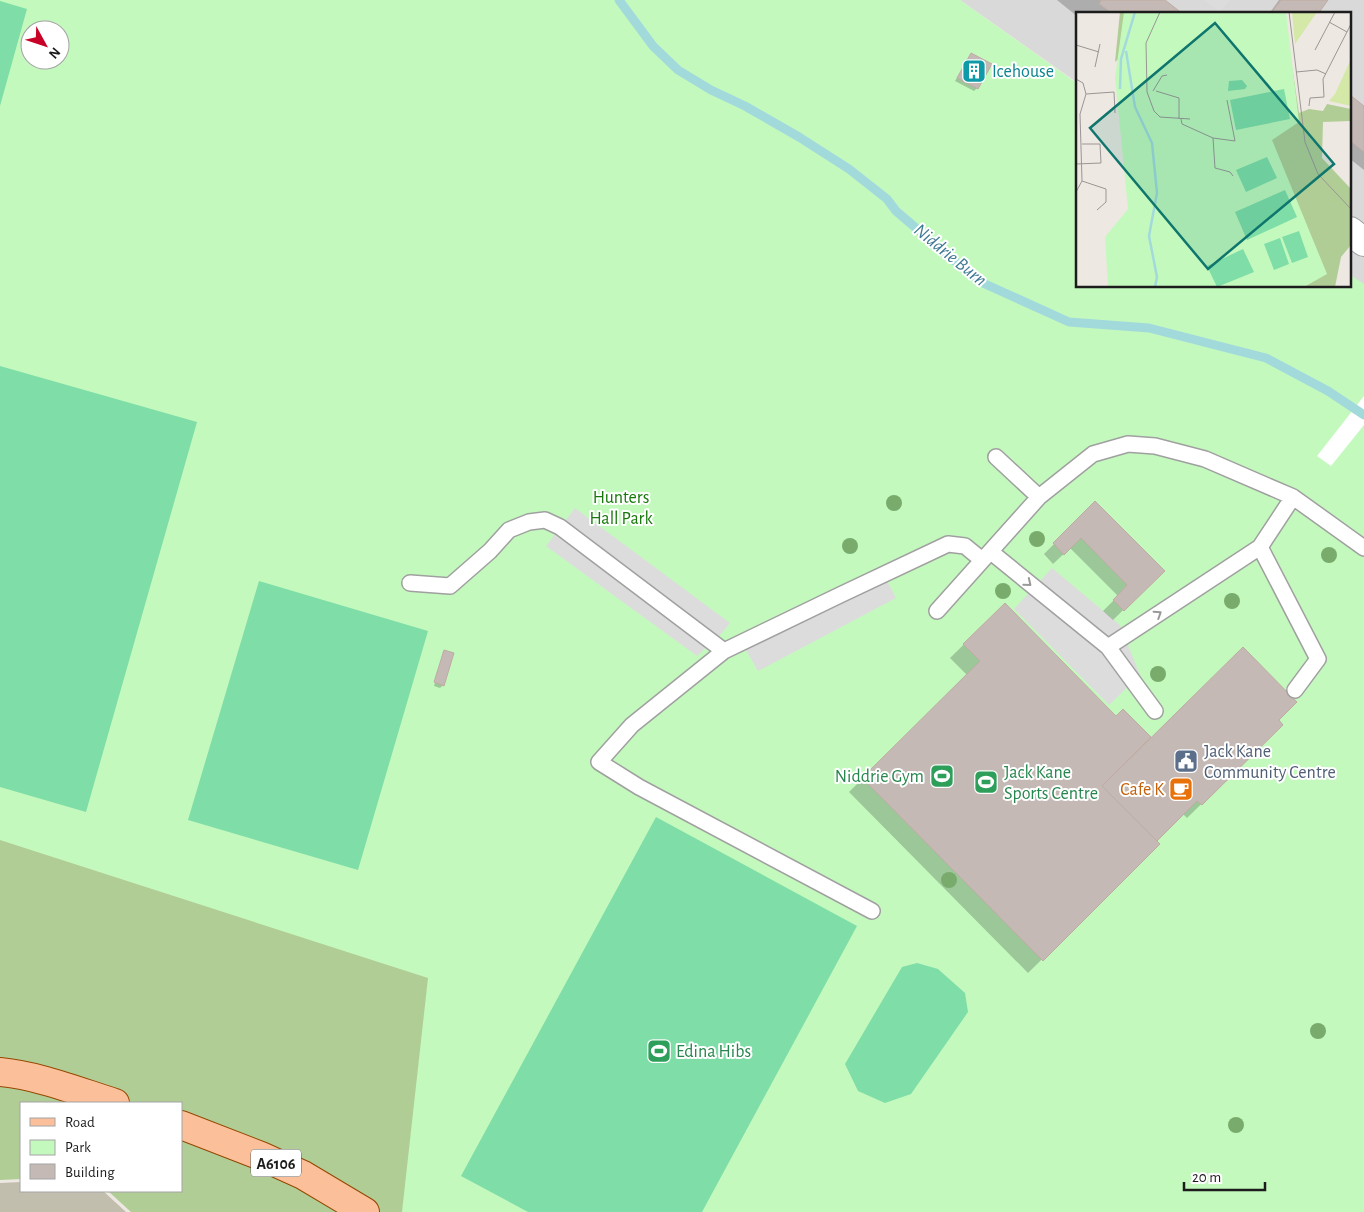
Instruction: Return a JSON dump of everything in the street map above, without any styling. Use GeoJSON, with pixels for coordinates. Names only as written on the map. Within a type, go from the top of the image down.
{"type":"FeatureCollection","features":[{"type":"Feature","properties":{"kind":"main road"},"geometry":{"type":"LineString","coordinates":[[0,1072],[17,1074],[62,1085],[112,1102]]}},
{"type":"Feature","properties":{"kind":"main road","name":"A6106"},"geometry":{"type":"LineString","coordinates":[[182,1125],[261,1156],[303,1175],[365,1212]]}},
{"type":"Feature","properties":{"kind":"street"},"geometry":{"type":"LineString","coordinates":[[1352,233],[1364,242]]}},
{"type":"Feature","properties":{"kind":"lane"},"geometry":{"type":"LineString","coordinates":[[937,611],[1039,497],[1093,454],[1128,444],[1155,446],[1205,459],[1293,497],[1364,548]]}},
{"type":"Feature","properties":{"kind":"lane"},"geometry":{"type":"LineString","coordinates":[[996,457],[1039,497]]}},
{"type":"Feature","properties":{"kind":"lane"},"geometry":{"type":"LineString","coordinates":[[1108,647],[1260,547],[1293,497]]}},
{"type":"Feature","properties":{"kind":"lane"},"geometry":{"type":"LineString","coordinates":[[410,583],[450,586],[490,551],[509,530],[529,522],[545,520],[560,527],[724,651]]}},
{"type":"Feature","properties":{"kind":"lane"},"geometry":{"type":"LineString","coordinates":[[872,910],[639,787],[599,762],[632,725],[724,651],[948,544],[965,546],[986,556],[1108,647],[1155,711]]}},
{"type":"Feature","properties":{"kind":"lane"},"geometry":{"type":"LineString","coordinates":[[1260,547],[1318,659],[1295,690]]}},
{"type":"Feature","properties":{"kind":"shaded area"},"geometry":{"type":"Polygon","coordinates":[[[960,0],[1364,0],[1364,285],[1352,277],[1352,12],[1076,12],[1076,82],[960,0]]]}},
{"type":"Feature","properties":{"kind":"shaded area"},"geometry":{"type":"Polygon","coordinates":[[[1204,0],[1230,0],[1220,12],[1204,0]]]}},
{"type":"Feature","properties":{"kind":"shaded area"},"geometry":{"type":"Polygon","coordinates":[[[575,508],[730,623],[697,656],[546,546],[575,508]]]}},
{"type":"Feature","properties":{"kind":"shaded area"},"geometry":{"type":"Polygon","coordinates":[[[1052,568],[1120,625],[1140,675],[1109,705],[1014,609],[1052,568]]]}},
{"type":"Feature","properties":{"kind":"shaded area"},"geometry":{"type":"Polygon","coordinates":[[[886,579],[896,598],[758,671],[746,650],[886,579]]]}},
{"type":"Feature","properties":{"kind":"shaded area"},"geometry":{"type":"Polygon","coordinates":[[[20,1182],[20,1192],[104,1192],[126,1212],[0,1212],[0,1183],[20,1182]]]}},
{"type":"Feature","properties":{"kind":"green space","name":"Hunters Hall Park"},"geometry":{"type":"Polygon","coordinates":[[[0,0],[960,0],[1076,83],[1076,288],[1352,288],[1352,276],[1364,284],[1364,1212],[402,1212],[428,978],[0,840],[0,0]]]}},
{"type":"Feature","properties":{"kind":"green space"},"geometry":{"type":"Polygon","coordinates":[[[0,1],[27,9],[24,20],[20,20],[20,34],[0,106],[0,1]]]}},
{"type":"Feature","properties":{"kind":"green space"},"geometry":{"type":"Polygon","coordinates":[[[0,366],[197,422],[86,812],[0,787],[0,366]]]}},
{"type":"Feature","properties":{"kind":"green space"},"geometry":{"type":"Polygon","coordinates":[[[259,581],[428,631],[358,870],[188,820],[259,581]]]}},
{"type":"Feature","properties":{"kind":"green space"},"geometry":{"type":"Polygon","coordinates":[[[500,625],[460,1212],[131,1212],[109,1192],[182,1192],[182,1102],[20,1102],[20,1179],[0,1180],[0,824],[500,625]]]}},
{"type":"Feature","properties":{"kind":"green space","name":"Edina Hibs"},"geometry":{"type":"Polygon","coordinates":[[[656,817],[857,926],[702,1212],[528,1212],[461,1176],[656,817]]]}},
{"type":"Feature","properties":{"kind":"green space"},"geometry":{"type":"Polygon","coordinates":[[[917,963],[938,969],[965,993],[968,1012],[911,1094],[885,1103],[858,1091],[845,1064],[902,967],[917,963]]]}},
{"type":"Feature","properties":{"kind":"pier"},"geometry":{"type":"Polygon","coordinates":[[[1364,396],[1364,425],[1331,466],[1317,456],[1364,396]]]}},
{"type":"Feature","properties":{"kind":"building"},"geometry":{"type":"Polygon","coordinates":[[[1101,0],[1165,0],[1180,12],[1110,12],[1099,4],[1101,0]]]}},
{"type":"Feature","properties":{"kind":"building"},"geometry":{"type":"Polygon","coordinates":[[[1281,0],[1328,0],[1319,12],[1272,12],[1281,0]]]}},
{"type":"Feature","properties":{"kind":"building","name":"Icehouse"},"geometry":{"type":"Polygon","coordinates":[[[971,53],[992,64],[978,89],[957,78],[971,53]]]}},
{"type":"Feature","properties":{"kind":"building"},"geometry":{"type":"Polygon","coordinates":[[[1352,97],[1364,106],[1364,152],[1352,143],[1352,97]]]}},
{"type":"Feature","properties":{"kind":"building"},"geometry":{"type":"Polygon","coordinates":[[[1095,501],[1165,571],[1124,611],[1113,600],[1127,585],[1081,538],[1064,555],[1053,543],[1095,501]]]}},
{"type":"Feature","properties":{"kind":"building","name":"Jack Kane Sports Centre"},"geometry":{"type":"Polygon","coordinates":[[[1005,603],[1116,716],[1123,709],[1151,737],[1102,786],[1160,844],[1043,961],[862,778],[980,661],[963,644],[1005,603]]]}},
{"type":"Feature","properties":{"kind":"building","name":"Jack Kane Community Centre"},"geometry":{"type":"Polygon","coordinates":[[[1243,647],[1297,702],[1279,720],[1283,725],[1202,805],[1197,801],[1157,841],[1102,786],[1243,647]]]}},
{"type":"Feature","properties":{"kind":"building"},"geometry":{"type":"Polygon","coordinates":[[[444,650],[454,653],[444,686],[434,682],[444,650]]]}},
{"type":"Feature","properties":{"kind":"waterway","name":"Niddrie Burn"},"geometry":{"type":"LineString","coordinates":[[619,0],[653,46],[678,70],[711,90],[745,106],[799,137],[849,169],[887,199],[896,211],[964,269],[985,284],[1069,322],[1149,328],[1266,358],[1328,391],[1364,415]]}},
{"type":"Feature","properties":{"kind":"place","name":"Icehouse"},"geometry":{"type":"Point","coordinates":[974,71]}},
{"type":"Feature","properties":{"kind":"place","name":"Jack Kane Community Centre"},"geometry":{"type":"Point","coordinates":[1186,761]}},
{"type":"Feature","properties":{"kind":"place","name":"Niddrie Gym"},"geometry":{"type":"Point","coordinates":[942,776]}},
{"type":"Feature","properties":{"kind":"place","name":"Jack Kane Sports Centre"},"geometry":{"type":"Point","coordinates":[986,782]}},
{"type":"Feature","properties":{"kind":"place","name":"Cafe K"},"geometry":{"type":"Point","coordinates":[1181,789]}},
{"type":"Feature","properties":{"kind":"place","name":"Edina Hibs"},"geometry":{"type":"Point","coordinates":[659,1051]}}]}
